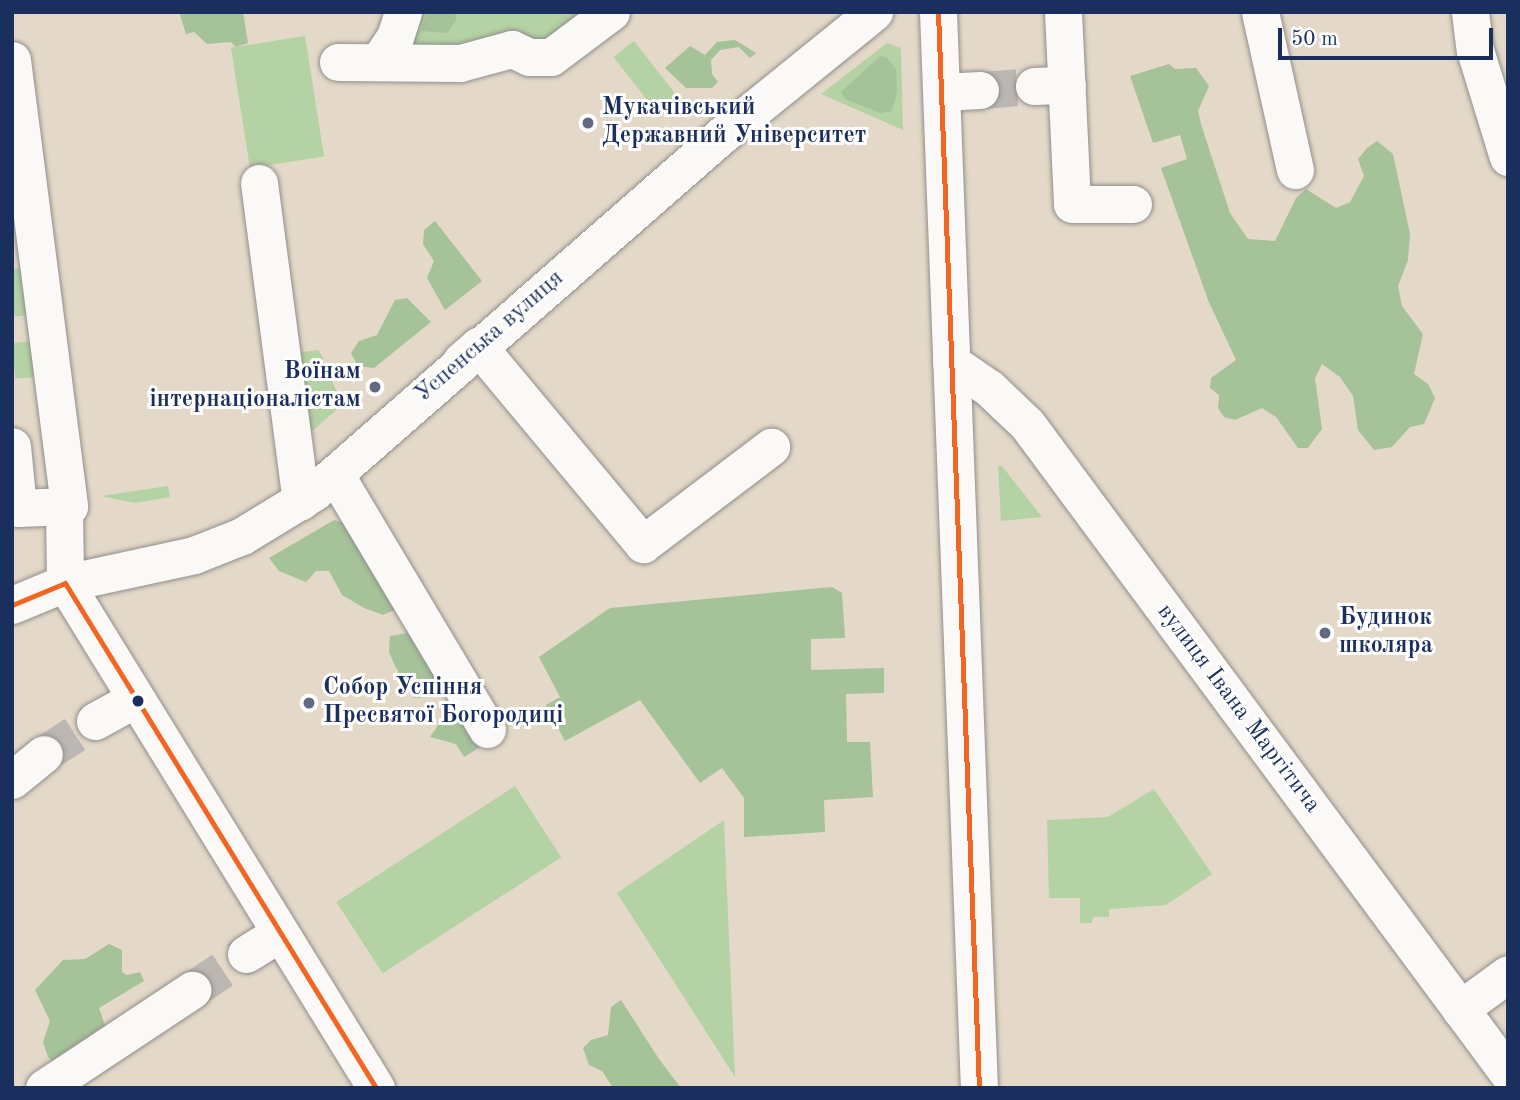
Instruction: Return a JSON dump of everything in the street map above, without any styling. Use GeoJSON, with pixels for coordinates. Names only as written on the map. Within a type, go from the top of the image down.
{"type":"FeatureCollection","features":[{"type":"Feature","properties":{"kind":"street"},"geometry":{"type":"LineString","coordinates":[[378,62],[395,37],[402,12]]}},
{"type":"Feature","properties":{"kind":"street"},"geometry":{"type":"LineString","coordinates":[[338,62],[460,63],[512,49],[529,57],[551,57],[611,12]]}},
{"type":"Feature","properties":{"kind":"street"},"geometry":{"type":"LineString","coordinates":[[938,12],[979,1088]]}},
{"type":"Feature","properties":{"kind":"street"},"geometry":{"type":"LineString","coordinates":[[1063,12],[1050,85],[1072,204],[1133,204]]}},
{"type":"Feature","properties":{"kind":"street"},"geometry":{"type":"LineString","coordinates":[[1260,12],[1295,170]]}},
{"type":"Feature","properties":{"kind":"street"},"geometry":{"type":"LineString","coordinates":[[1470,12],[1475,50],[1508,157]]}},
{"type":"Feature","properties":{"kind":"street","name":"Успенська вулиця"},"geometry":{"type":"LineString","coordinates":[[12,605],[65,583],[194,555],[242,536],[301,501],[853,18]]}},
{"type":"Feature","properties":{"kind":"street"},"geometry":{"type":"LineString","coordinates":[[12,60],[69,506],[64,509],[18,508],[12,446]]}},
{"type":"Feature","properties":{"kind":"street"},"geometry":{"type":"LineString","coordinates":[[942,92],[980,90]]}},
{"type":"Feature","properties":{"kind":"street"},"geometry":{"type":"LineString","coordinates":[[259,183],[301,501]]}},
{"type":"Feature","properties":{"kind":"street"},"geometry":{"type":"LineString","coordinates":[[478,346],[643,544],[771,447]]}},
{"type":"Feature","properties":{"kind":"street","name":"вулиця Івана Маргітича"},"geometry":{"type":"LineString","coordinates":[[951,362],[989,388],[1027,424],[1508,1073]]}},
{"type":"Feature","properties":{"kind":"street"},"geometry":{"type":"LineString","coordinates":[[953,411],[1000,415],[1027,424]]}},
{"type":"Feature","properties":{"kind":"street"},"geometry":{"type":"LineString","coordinates":[[342,467],[488,729]]}},
{"type":"Feature","properties":{"kind":"street"},"geometry":{"type":"LineString","coordinates":[[64,509],[65,583],[376,1088]]}},
{"type":"Feature","properties":{"kind":"street"},"geometry":{"type":"LineString","coordinates":[[95,721],[135,699]]}},
{"type":"Feature","properties":{"kind":"street"},"geometry":{"type":"LineString","coordinates":[[12,780],[44,754]]}},
{"type":"Feature","properties":{"kind":"street"},"geometry":{"type":"LineString","coordinates":[[246,954],[279,933]]}},
{"type":"Feature","properties":{"kind":"street"},"geometry":{"type":"LineString","coordinates":[[1460,1009],[1508,974]]}},
{"type":"Feature","properties":{"kind":"street"},"geometry":{"type":"LineString","coordinates":[[44,1088],[192,990]]}},
{"type":"Feature","properties":{"kind":"green space"},"geometry":{"type":"Polygon","coordinates":[[[179,12],[243,12],[248,43],[236,47],[231,42],[207,44],[194,32],[186,34],[179,12]]]}},
{"type":"Feature","properties":{"kind":"green space"},"geometry":{"type":"Polygon","coordinates":[[[396,12],[611,12],[559,53],[387,43],[396,12]]]}},
{"type":"Feature","properties":{"kind":"green space"},"geometry":{"type":"Polygon","coordinates":[[[428,12],[455,12],[456,20],[447,33],[421,31],[428,12]]]}},
{"type":"Feature","properties":{"kind":"green space"},"geometry":{"type":"Polygon","coordinates":[[[305,36],[324,156],[250,168],[231,48],[305,36]]]}},
{"type":"Feature","properties":{"kind":"green space"},"geometry":{"type":"Polygon","coordinates":[[[735,40],[756,53],[750,58],[739,47],[720,50],[711,60],[712,74],[718,82],[712,88],[686,88],[665,68],[690,46],[705,55],[717,42],[735,40]]]}},
{"type":"Feature","properties":{"kind":"green space"},"geometry":{"type":"Polygon","coordinates":[[[634,41],[680,100],[660,116],[614,57],[634,41]]]}},
{"type":"Feature","properties":{"kind":"green space"},"geometry":{"type":"Polygon","coordinates":[[[887,43],[901,48],[903,130],[821,94],[887,43]]]}},
{"type":"Feature","properties":{"kind":"green space"},"geometry":{"type":"Polygon","coordinates":[[[880,56],[886,57],[896,69],[897,92],[892,111],[880,113],[845,99],[841,92],[880,56]]]}},
{"type":"Feature","properties":{"kind":"green space"},"geometry":{"type":"Polygon","coordinates":[[[1169,64],[1175,69],[1196,68],[1209,86],[1198,111],[1201,124],[1230,213],[1248,239],[1275,241],[1296,198],[1306,189],[1336,208],[1350,202],[1364,176],[1358,159],[1367,148],[1377,141],[1393,154],[1410,234],[1408,260],[1398,286],[1402,306],[1423,334],[1414,374],[1428,384],[1435,398],[1424,424],[1410,427],[1392,447],[1374,450],[1358,430],[1353,396],[1340,377],[1322,364],[1315,378],[1322,429],[1308,448],[1298,448],[1276,417],[1262,408],[1235,420],[1224,417],[1218,408],[1219,395],[1210,388],[1211,378],[1236,360],[1208,300],[1161,168],[1187,159],[1180,135],[1153,143],[1130,76],[1169,64]]]}},
{"type":"Feature","properties":{"kind":"green space"},"geometry":{"type":"Polygon","coordinates":[[[435,221],[482,281],[445,310],[427,278],[434,261],[423,244],[424,230],[435,221]]]}},
{"type":"Feature","properties":{"kind":"green space"},"geometry":{"type":"Polygon","coordinates":[[[35,267],[40,313],[12,317],[12,269],[35,267]]]}},
{"type":"Feature","properties":{"kind":"green space"},"geometry":{"type":"Polygon","coordinates":[[[407,298],[431,322],[374,368],[358,366],[351,353],[359,341],[377,335],[395,300],[407,298]]]}},
{"type":"Feature","properties":{"kind":"green space"},"geometry":{"type":"Polygon","coordinates":[[[45,340],[48,376],[15,379],[12,343],[45,340]]]}},
{"type":"Feature","properties":{"kind":"green space"},"geometry":{"type":"Polygon","coordinates":[[[318,350],[324,359],[307,365],[312,381],[330,375],[342,405],[301,441],[287,354],[318,350]]]}},
{"type":"Feature","properties":{"kind":"green space"},"geometry":{"type":"Polygon","coordinates":[[[998,466],[1002,466],[1042,517],[1001,521],[998,466]]]}},
{"type":"Feature","properties":{"kind":"green space"},"geometry":{"type":"Polygon","coordinates":[[[168,486],[170,497],[135,503],[101,496],[168,486]]]}},
{"type":"Feature","properties":{"kind":"green space"},"geometry":{"type":"Polygon","coordinates":[[[334,520],[352,526],[399,608],[383,615],[364,608],[342,595],[329,571],[316,571],[306,582],[279,571],[269,558],[334,520]]]}},
{"type":"Feature","properties":{"kind":"green space"},"geometry":{"type":"Polygon","coordinates":[[[832,587],[842,593],[845,638],[811,639],[811,670],[884,668],[884,693],[846,694],[847,742],[870,742],[873,797],[824,800],[825,832],[744,837],[744,798],[722,768],[700,783],[640,700],[565,741],[546,705],[560,697],[539,657],[610,608],[832,587]]]}},
{"type":"Feature","properties":{"kind":"green space"},"geometry":{"type":"Polygon","coordinates":[[[413,632],[449,695],[414,698],[395,666],[389,652],[390,636],[413,632]]]}},
{"type":"Feature","properties":{"kind":"green space"},"geometry":{"type":"Polygon","coordinates":[[[454,702],[480,747],[464,757],[456,744],[430,737],[454,702]]]}},
{"type":"Feature","properties":{"kind":"green space"},"geometry":{"type":"Polygon","coordinates":[[[515,786],[561,857],[383,973],[336,902],[515,786]]]}},
{"type":"Feature","properties":{"kind":"green space"},"geometry":{"type":"Polygon","coordinates":[[[1154,789],[1212,874],[1166,905],[1109,909],[1109,917],[1093,917],[1092,923],[1080,923],[1080,898],[1049,898],[1047,820],[1108,817],[1154,789]]]}},
{"type":"Feature","properties":{"kind":"green space"},"geometry":{"type":"Polygon","coordinates":[[[724,820],[735,1077],[617,893],[724,820]]]}},
{"type":"Feature","properties":{"kind":"green space"},"geometry":{"type":"Polygon","coordinates":[[[109,944],[122,950],[122,972],[127,975],[140,972],[144,981],[99,1008],[106,1028],[61,1070],[48,1057],[43,1042],[50,1021],[35,990],[63,960],[85,959],[109,944]]]}},
{"type":"Feature","properties":{"kind":"green space"},"geometry":{"type":"Polygon","coordinates":[[[621,1000],[681,1088],[613,1088],[602,1071],[589,1065],[583,1048],[591,1040],[608,1035],[611,1007],[621,1000]]]}},
{"type":"Feature","properties":{"kind":"tunnel"},"geometry":{"type":"LineString","coordinates":[[980,90],[1034,86]]}},
{"type":"Feature","properties":{"kind":"tunnel"},"geometry":{"type":"LineString","coordinates":[[44,754],[95,721]]}},
{"type":"Feature","properties":{"kind":"tunnel"},"geometry":{"type":"LineString","coordinates":[[192,990],[246,954]]}},
{"type":"Feature","properties":{"kind":"transit line"},"geometry":{"type":"LineString","coordinates":[[938,12],[979,1088]]}},
{"type":"Feature","properties":{"kind":"transit line"},"geometry":{"type":"LineString","coordinates":[[12,605],[65,583],[376,1088]]}},
{"type":"Feature","properties":{"kind":"place","name":"Мукачівський Державний Університет"},"geometry":{"type":"Point","coordinates":[588,123]}},
{"type":"Feature","properties":{"kind":"place","name":"Воїнам інтернаціоналістам"},"geometry":{"type":"Point","coordinates":[375,387]}},
{"type":"Feature","properties":{"kind":"place","name":"Будинок школяра"},"geometry":{"type":"Point","coordinates":[1325,633]}},
{"type":"Feature","properties":{"kind":"place","name":"Собор Успіння Пресвятої Богородиці"},"geometry":{"type":"Point","coordinates":[309,703]}}]}
